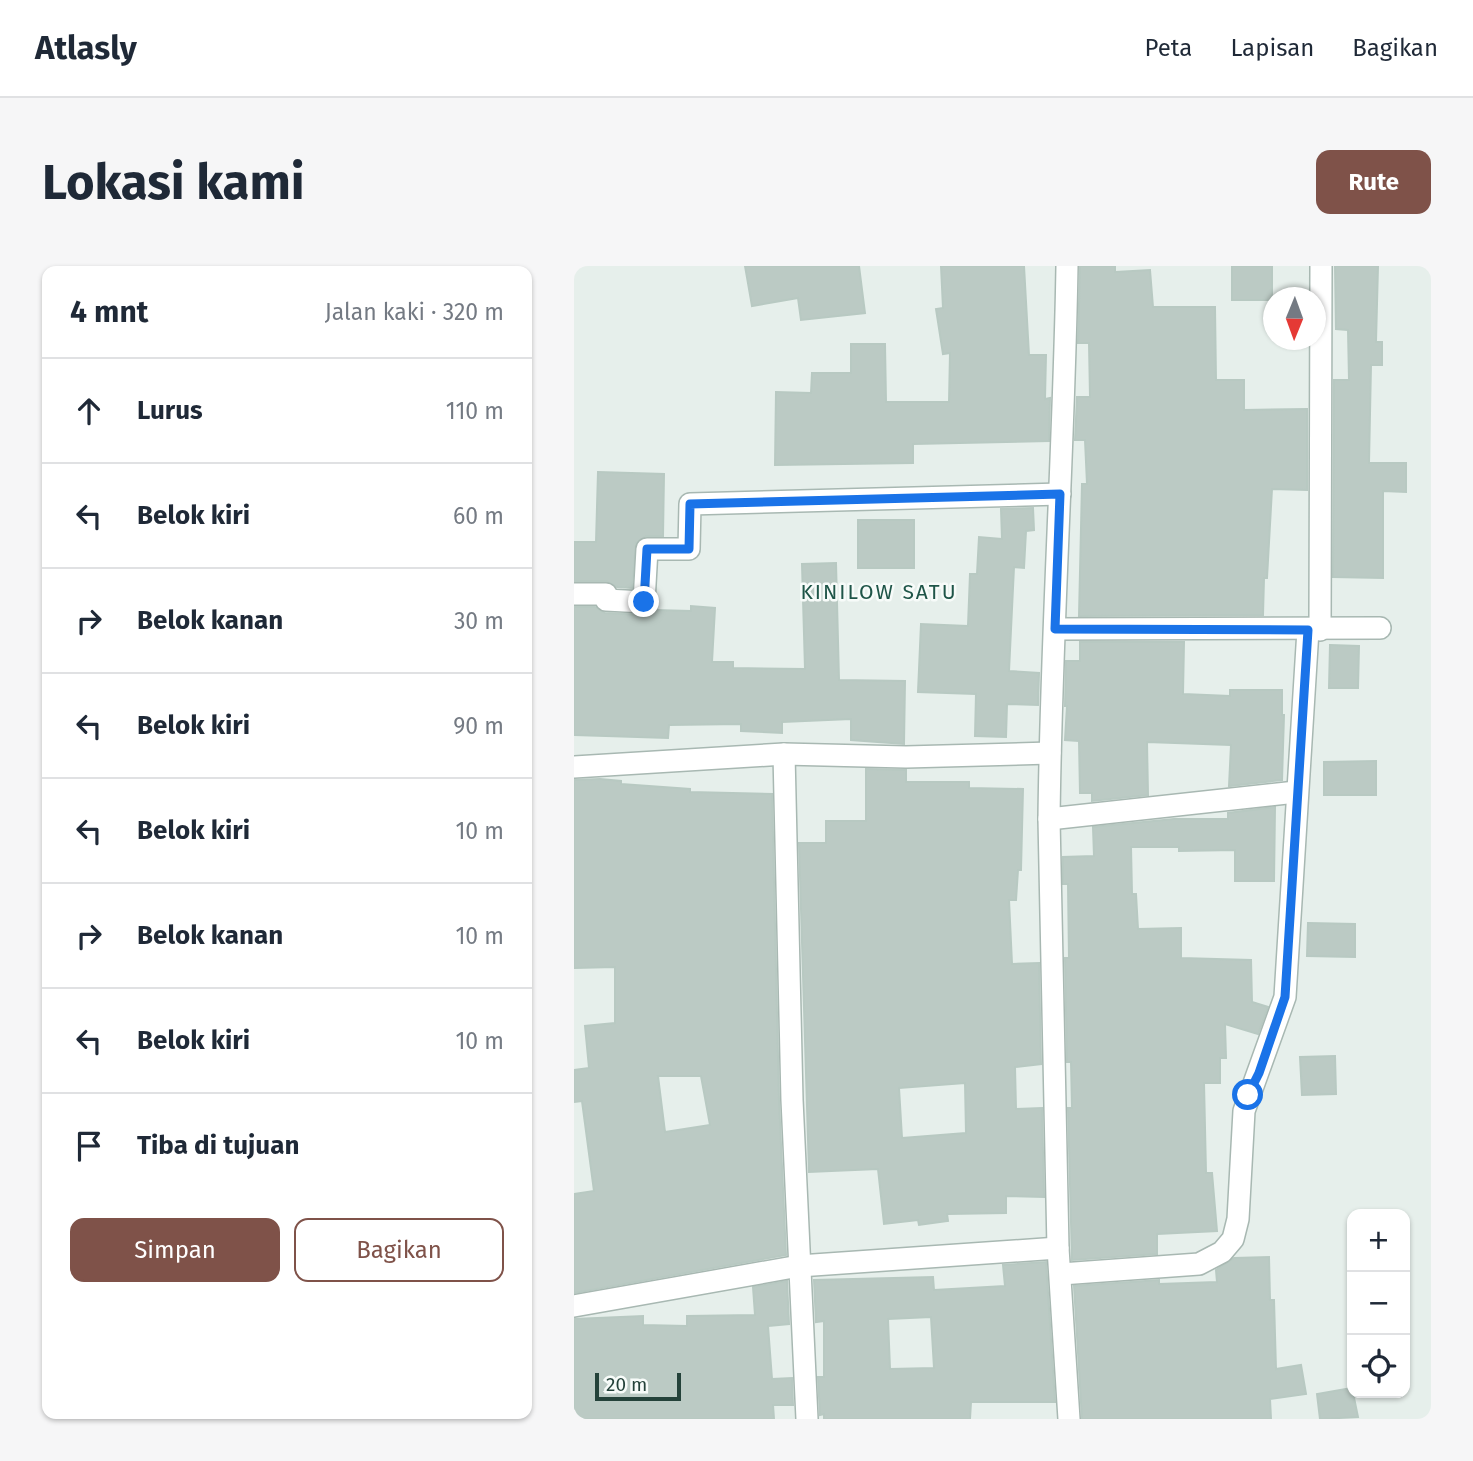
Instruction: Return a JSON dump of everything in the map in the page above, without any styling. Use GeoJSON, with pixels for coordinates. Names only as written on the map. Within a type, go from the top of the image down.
{"type":"FeatureCollection","features":[{"type":"Feature","properties":{"kind":"street"},"geometry":{"type":"LineString","coordinates":[[1067,266],[1049,819],[1058,1248],[1069,1419]]}},
{"type":"Feature","properties":{"kind":"street"},"geometry":{"type":"LineString","coordinates":[[1061,1274],[1199,1264],[1222,1252],[1234,1239],[1239,1205],[1244,1111],[1285,997],[1296,792],[1314,630],[1321,266]]}},
{"type":"Feature","properties":{"kind":"street"},"geometry":{"type":"LineString","coordinates":[[574,594],[606,594],[606,600],[644,602],[647,549],[689,549],[690,504],[1060,494]]}},
{"type":"Feature","properties":{"kind":"street"},"geometry":{"type":"LineString","coordinates":[[1055,629],[1380,628]]}},
{"type":"Feature","properties":{"kind":"street"},"geometry":{"type":"LineString","coordinates":[[574,766],[784,754],[906,757],[1050,753]]}},
{"type":"Feature","properties":{"kind":"street"},"geometry":{"type":"LineString","coordinates":[[784,754],[799,1266],[807,1419]]}},
{"type":"Feature","properties":{"kind":"street"},"geometry":{"type":"LineString","coordinates":[[1049,819],[1296,792]]}},
{"type":"Feature","properties":{"kind":"street"},"geometry":{"type":"LineString","coordinates":[[574,1306],[799,1266],[1058,1248]]}},
{"type":"Feature","properties":{"kind":"building"},"geometry":{"type":"Polygon","coordinates":[[[745,266],[859,266],[865,313],[801,320],[798,298],[752,306],[745,266]]]}},
{"type":"Feature","properties":{"kind":"building"},"geometry":{"type":"Polygon","coordinates":[[[941,266],[1024,266],[1029,355],[1046,355],[1045,399],[1050,398],[1049,441],[913,444],[913,463],[775,465],[776,392],[811,393],[812,373],[851,373],[851,344],[885,344],[886,402],[949,402],[950,353],[943,354],[936,309],[943,308],[941,266]]]}},
{"type":"Feature","properties":{"kind":"building"},"geometry":{"type":"Polygon","coordinates":[[[1080,266],[1115,266],[1115,272],[1150,270],[1153,307],[1215,307],[1216,380],[1244,380],[1244,410],[1307,409],[1307,490],[1272,489],[1263,615],[1079,616],[1082,484],[1087,484],[1085,440],[1075,440],[1077,397],[1090,397],[1089,343],[1078,343],[1080,266]]]}},
{"type":"Feature","properties":{"kind":"building"},"geometry":{"type":"Polygon","coordinates":[[[1232,266],[1272,266],[1272,287],[1263,287],[1263,300],[1232,300],[1232,266]]]}},
{"type":"Feature","properties":{"kind":"building"},"geometry":{"type":"Polygon","coordinates":[[[1335,266],[1378,266],[1376,342],[1382,342],[1382,365],[1371,365],[1369,463],[1406,463],[1406,492],[1383,491],[1383,578],[1333,577],[1334,380],[1349,380],[1348,330],[1336,329],[1335,266]]]}},
{"type":"Feature","properties":{"kind":"building"},"geometry":{"type":"Polygon","coordinates":[[[598,472],[664,474],[663,536],[646,536],[636,543],[632,588],[617,587],[606,581],[574,581],[574,542],[596,542],[598,472]]]}},
{"type":"Feature","properties":{"kind":"building"},"geometry":{"type":"Polygon","coordinates":[[[1033,508],[1034,530],[1026,531],[1024,568],[1014,567],[1009,671],[1039,673],[1038,705],[1007,704],[1006,737],[975,736],[976,694],[918,692],[921,624],[968,626],[970,574],[977,574],[979,537],[1002,539],[1001,509],[1033,508]]]}},
{"type":"Feature","properties":{"kind":"building"},"geometry":{"type":"Polygon","coordinates":[[[858,520],[914,520],[914,568],[858,568],[858,520]]]}},
{"type":"Feature","properties":{"kind":"building"},"geometry":{"type":"Polygon","coordinates":[[[836,563],[839,680],[905,681],[904,744],[851,740],[851,719],[782,722],[782,733],[741,731],[741,724],[669,725],[668,738],[574,735],[574,607],[595,607],[605,613],[643,615],[654,610],[691,611],[691,606],[715,608],[712,662],[733,662],[733,668],[805,669],[802,564],[836,563]]]}},
{"type":"Feature","properties":{"kind":"building"},"geometry":{"type":"Polygon","coordinates":[[[1080,642],[1184,642],[1183,694],[1230,696],[1230,690],[1282,690],[1282,780],[1229,786],[1231,745],[1147,742],[1148,795],[1092,801],[1092,793],[1080,793],[1079,741],[1065,740],[1065,706],[1066,661],[1080,661],[1080,642]]]}},
{"type":"Feature","properties":{"kind":"building"},"geometry":{"type":"Polygon","coordinates":[[[1330,645],[1359,646],[1358,688],[1329,688],[1330,645]]]}},
{"type":"Feature","properties":{"kind":"building"},"geometry":{"type":"Polygon","coordinates":[[[1376,761],[1376,795],[1324,795],[1324,762],[1376,761]]]}},
{"type":"Feature","properties":{"kind":"building"},"geometry":{"type":"Polygon","coordinates":[[[866,769],[906,770],[906,782],[969,782],[969,788],[1023,789],[1021,870],[1018,870],[1016,900],[1009,900],[1012,964],[1039,963],[1041,1064],[1015,1067],[1016,1109],[1042,1108],[1044,1197],[1006,1196],[1006,1213],[947,1214],[948,1221],[919,1225],[918,1220],[884,1224],[878,1169],[809,1172],[799,843],[826,843],[826,821],[866,821],[866,769]],[[965,1083],[899,1088],[902,1138],[966,1133],[965,1083]]]}},
{"type":"Feature","properties":{"kind":"building"},"geometry":{"type":"Polygon","coordinates":[[[574,780],[621,781],[621,784],[690,789],[690,792],[772,794],[779,1100],[786,1255],[574,1293],[574,1194],[594,1191],[582,1101],[574,1102],[574,1070],[589,1068],[585,1026],[615,1023],[615,967],[574,968],[574,780]],[[658,1076],[665,1132],[710,1125],[701,1076],[658,1076]]]}},
{"type":"Feature","properties":{"kind":"building"},"geometry":{"type":"Polygon","coordinates":[[[1275,807],[1274,881],[1235,881],[1235,850],[1179,851],[1179,847],[1131,847],[1132,894],[1136,894],[1138,929],[1181,928],[1181,958],[1251,960],[1252,1002],[1268,1007],[1258,1034],[1225,1024],[1226,1058],[1220,1058],[1220,1083],[1204,1083],[1206,1173],[1212,1173],[1217,1231],[1157,1234],[1157,1254],[1072,1260],[1068,1108],[1072,1108],[1071,1062],[1067,1062],[1065,958],[1069,958],[1068,884],[1063,884],[1063,857],[1094,856],[1093,827],[1174,819],[1228,819],[1228,813],[1275,807]]]}},
{"type":"Feature","properties":{"kind":"building"},"geometry":{"type":"Polygon","coordinates":[[[1308,923],[1355,924],[1355,957],[1307,956],[1308,923]]]}},
{"type":"Feature","properties":{"kind":"building"},"geometry":{"type":"Polygon","coordinates":[[[1335,1056],[1336,1094],[1302,1095],[1300,1057],[1335,1056]]]}},
{"type":"Feature","properties":{"kind":"building"},"geometry":{"type":"Polygon","coordinates":[[[1269,1257],[1270,1300],[1274,1300],[1276,1369],[1301,1365],[1306,1394],[1270,1399],[1271,1419],[1082,1419],[1074,1286],[1159,1280],[1159,1284],[1217,1282],[1216,1270],[1234,1258],[1269,1257]]]}},
{"type":"Feature","properties":{"kind":"building"},"geometry":{"type":"Polygon","coordinates":[[[1046,1262],[1055,1402],[971,1402],[970,1419],[824,1419],[824,1414],[820,1415],[818,1377],[824,1377],[824,1321],[816,1322],[814,1280],[933,1277],[934,1290],[1005,1286],[1003,1265],[1046,1262]],[[931,1317],[888,1319],[890,1369],[934,1368],[931,1317]]]}},
{"type":"Feature","properties":{"kind":"building"},"geometry":{"type":"Polygon","coordinates":[[[787,1281],[789,1324],[768,1326],[772,1379],[792,1378],[793,1405],[773,1405],[774,1419],[574,1419],[574,1319],[643,1316],[643,1325],[687,1326],[687,1316],[755,1315],[753,1287],[787,1281]]]}},
{"type":"Feature","properties":{"kind":"building"},"geometry":{"type":"Polygon","coordinates":[[[1347,1389],[1347,1398],[1354,1398],[1358,1417],[1320,1419],[1317,1394],[1347,1389]]]}},
{"type":"Feature","properties":{"kind":"district","name":"KINILOW SATU"},"geometry":{"type":"Point","coordinates":[879,592]}},
{"type":"Feature","properties":{"kind":"route"},"geometry":{"type":"LineString","coordinates":[[644,602],[647,549],[689,549],[690,504],[1060,494],[1055,629],[1308,630],[1285,997],[1259,1073],[1248,1095]]}}]}
